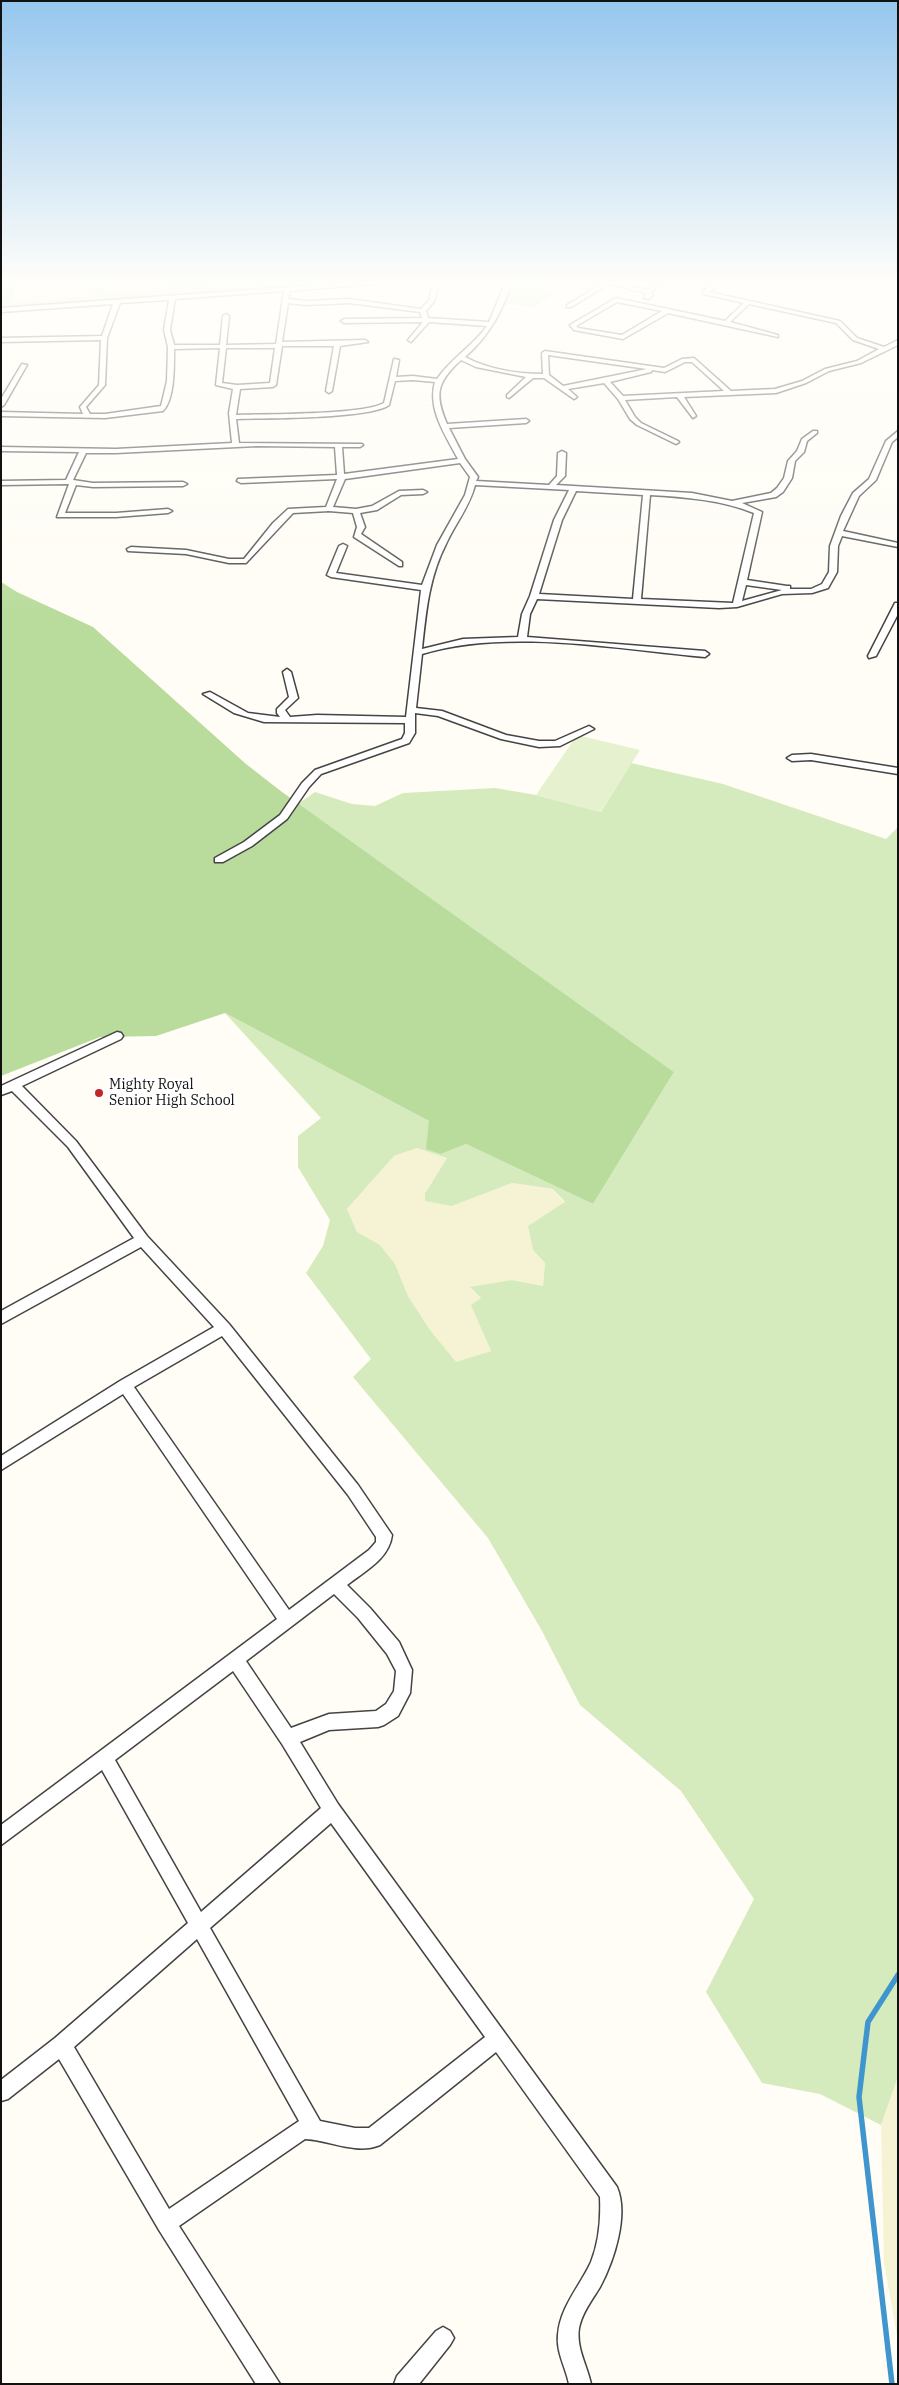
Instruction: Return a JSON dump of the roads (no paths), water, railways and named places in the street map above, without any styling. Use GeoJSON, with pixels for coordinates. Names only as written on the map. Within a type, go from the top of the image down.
{"type":"FeatureCollection","features":[{"type":"Feature","properties":{"kind":"street"},"geometry":{"type":"LineString","coordinates":[[1,405],[10,390]]}},
{"type":"Feature","properties":{"kind":"street"},"geometry":{"type":"LineString","coordinates":[[63,415],[83,407],[97,390]]}},
{"type":"Feature","properties":{"kind":"street"},"geometry":{"type":"LineString","coordinates":[[1,414],[88,416],[161,410],[164,407],[167,390]]}},
{"type":"Feature","properties":{"kind":"street"},"geometry":{"type":"LineString","coordinates":[[236,390],[232,404],[236,446]]}},
{"type":"Feature","properties":{"kind":"street"},"geometry":{"type":"LineString","coordinates":[[232,417],[382,408],[389,401],[390,390]]}},
{"type":"Feature","properties":{"kind":"street"},"geometry":{"type":"LineString","coordinates":[[219,860],[248,844],[284,817],[305,785],[318,772],[406,742],[410,733],[425,588],[441,545],[473,483],[472,472],[462,461],[438,411],[435,395],[436,390]]}},
{"type":"Feature","properties":{"kind":"street"},"geometry":{"type":"LineString","coordinates":[[509,396],[515,390]]}},
{"type":"Feature","properties":{"kind":"street"},"geometry":{"type":"LineString","coordinates":[[566,390],[574,396]]}},
{"type":"Feature","properties":{"kind":"street"},"geometry":{"type":"LineString","coordinates":[[614,390],[621,398],[632,418],[639,424],[676,442]]}},
{"type":"Feature","properties":{"kind":"street"},"geometry":{"type":"LineString","coordinates":[[621,398],[774,390]]}},
{"type":"Feature","properties":{"kind":"street"},"geometry":{"type":"LineString","coordinates":[[679,395],[693,416]]}},
{"type":"Feature","properties":{"kind":"street"},"geometry":{"type":"LineString","coordinates":[[83,407],[88,416]]}},
{"type":"Feature","properties":{"kind":"street"},"geometry":{"type":"LineString","coordinates":[[446,426],[526,421]]}},
{"type":"Feature","properties":{"kind":"street"},"geometry":{"type":"LineString","coordinates":[[732,503],[773,495],[780,490],[788,478],[792,461],[800,452],[804,440],[815,432]]}},
{"type":"Feature","properties":{"kind":"street"},"geometry":{"type":"LineString","coordinates":[[534,596],[719,606],[737,605],[782,592],[820,589],[830,582],[833,572],[834,546],[845,516],[856,495],[872,480],[889,441],[898,433]]}},
{"type":"Feature","properties":{"kind":"street"},"geometry":{"type":"LineString","coordinates":[[329,509],[341,477],[338,444]]}},
{"type":"Feature","properties":{"kind":"street"},"geometry":{"type":"LineString","coordinates":[[1,449],[83,451],[236,446],[360,445]]}},
{"type":"Feature","properties":{"kind":"street"},"geometry":{"type":"LineString","coordinates":[[83,451],[60,515],[168,511]]}},
{"type":"Feature","properties":{"kind":"street"},"geometry":{"type":"LineString","coordinates":[[552,486],[560,480],[562,452]]}},
{"type":"Feature","properties":{"kind":"street"},"geometry":{"type":"LineString","coordinates":[[240,481],[341,477],[462,461]]}},
{"type":"Feature","properties":{"kind":"street"},"geometry":{"type":"LineString","coordinates":[[560,480],[570,487]]}},
{"type":"Feature","properties":{"kind":"street"},"geometry":{"type":"LineString","coordinates":[[1,483],[183,484]]}},
{"type":"Feature","properties":{"kind":"street"},"geometry":{"type":"LineString","coordinates":[[473,483],[570,487],[692,496],[732,503],[758,512],[737,605]]}},
{"type":"Feature","properties":{"kind":"street"},"geometry":{"type":"LineString","coordinates":[[522,639],[526,614],[534,596],[570,487]]}},
{"type":"Feature","properties":{"kind":"street"},"geometry":{"type":"LineString","coordinates":[[132,549],[186,552],[229,561],[246,561],[276,525],[291,511],[329,509],[356,511],[374,508],[399,493],[423,492]]}},
{"type":"Feature","properties":{"kind":"street"},"geometry":{"type":"LineString","coordinates":[[637,603],[647,493]]}},
{"type":"Feature","properties":{"kind":"street"},"geometry":{"type":"LineString","coordinates":[[356,511],[361,527],[357,535],[399,564]]}},
{"type":"Feature","properties":{"kind":"street"},"geometry":{"type":"LineString","coordinates":[[840,533],[898,545]]}},
{"type":"Feature","properties":{"kind":"street"},"geometry":{"type":"LineString","coordinates":[[343,546],[331,575],[425,588]]}},
{"type":"Feature","properties":{"kind":"street"},"geometry":{"type":"LineString","coordinates":[[742,582],[799,590]]}},
{"type":"Feature","properties":{"kind":"street"},"geometry":{"type":"LineString","coordinates":[[872,656],[898,605]]}},
{"type":"Feature","properties":{"kind":"street"},"geometry":{"type":"LineString","coordinates":[[417,653],[463,642],[503,638],[589,643],[705,654]]}},
{"type":"Feature","properties":{"kind":"street"},"geometry":{"type":"LineString","coordinates":[[287,672],[294,698],[281,709],[283,716],[288,720]]}},
{"type":"Feature","properties":{"kind":"street"},"geometry":{"type":"LineString","coordinates":[[207,694],[239,714],[250,718],[288,720],[316,718],[410,720]]}},
{"type":"Feature","properties":{"kind":"street"},"geometry":{"type":"LineString","coordinates":[[412,710],[439,712],[504,736],[539,744],[557,744],[589,729]]}},
{"type":"Feature","properties":{"kind":"street"},"geometry":{"type":"LineString","coordinates":[[792,758],[811,757],[898,771]]}},
{"type":"Feature","properties":{"kind":"street"},"geometry":{"type":"LineString","coordinates":[[1,1091],[117,1036]]}},
{"type":"Feature","properties":{"kind":"street"},"geometry":{"type":"LineString","coordinates":[[1,1836],[374,1556],[383,1545],[384,1535],[353,1490],[224,1328],[142,1240],[72,1144],[15,1086]]}},
{"type":"Feature","properties":{"kind":"street"},"geometry":{"type":"LineString","coordinates":[[1,1318],[142,1240]]}},
{"type":"Feature","properties":{"kind":"street"},"geometry":{"type":"LineString","coordinates":[[1,1464],[125,1385],[224,1328]]}},
{"type":"Feature","properties":{"kind":"street"},"geometry":{"type":"LineString","coordinates":[[125,1385],[287,1620]]}},
{"type":"Feature","properties":{"kind":"street"},"geometry":{"type":"LineString","coordinates":[[288,1738],[329,1722],[378,1719],[392,1710],[402,1694],[404,1670],[393,1648],[364,1613],[335,1584]]}},
{"type":"Feature","properties":{"kind":"street"},"geometry":{"type":"LineString","coordinates":[[235,1659],[288,1738],[332,1810],[610,2194],[611,2209],[603,2254],[597,2273],[572,2316],[568,2336],[580,2384]]}},
{"type":"Feature","properties":{"kind":"street"},"geometry":{"type":"LineString","coordinates":[[105,1759],[314,2129]]}},
{"type":"Feature","properties":{"kind":"street"},"geometry":{"type":"LineString","coordinates":[[1,2092],[62,2044],[332,1810]]}},
{"type":"Feature","properties":{"kind":"street"},"geometry":{"type":"LineString","coordinates":[[166,2223],[302,2129],[314,2129],[362,2140],[373,2138],[497,2039]]}},
{"type":"Feature","properties":{"kind":"street"},"geometry":{"type":"LineString","coordinates":[[62,2044],[166,2223],[269,2384]]}},
{"type":"Feature","properties":{"kind":"street"},"geometry":{"type":"LineString","coordinates":[[405,2384],[443,2338]]}},
{"type":"Feature","properties":{"kind":"waterway"},"geometry":{"type":"LineString","coordinates":[[892,2384],[859,2097],[868,2022],[898,1975]]}},
{"type":"Feature","properties":{"kind":"place","name":"Mighty Royal Senior High School"},"geometry":{"type":"Point","coordinates":[99,1093]}}]}
